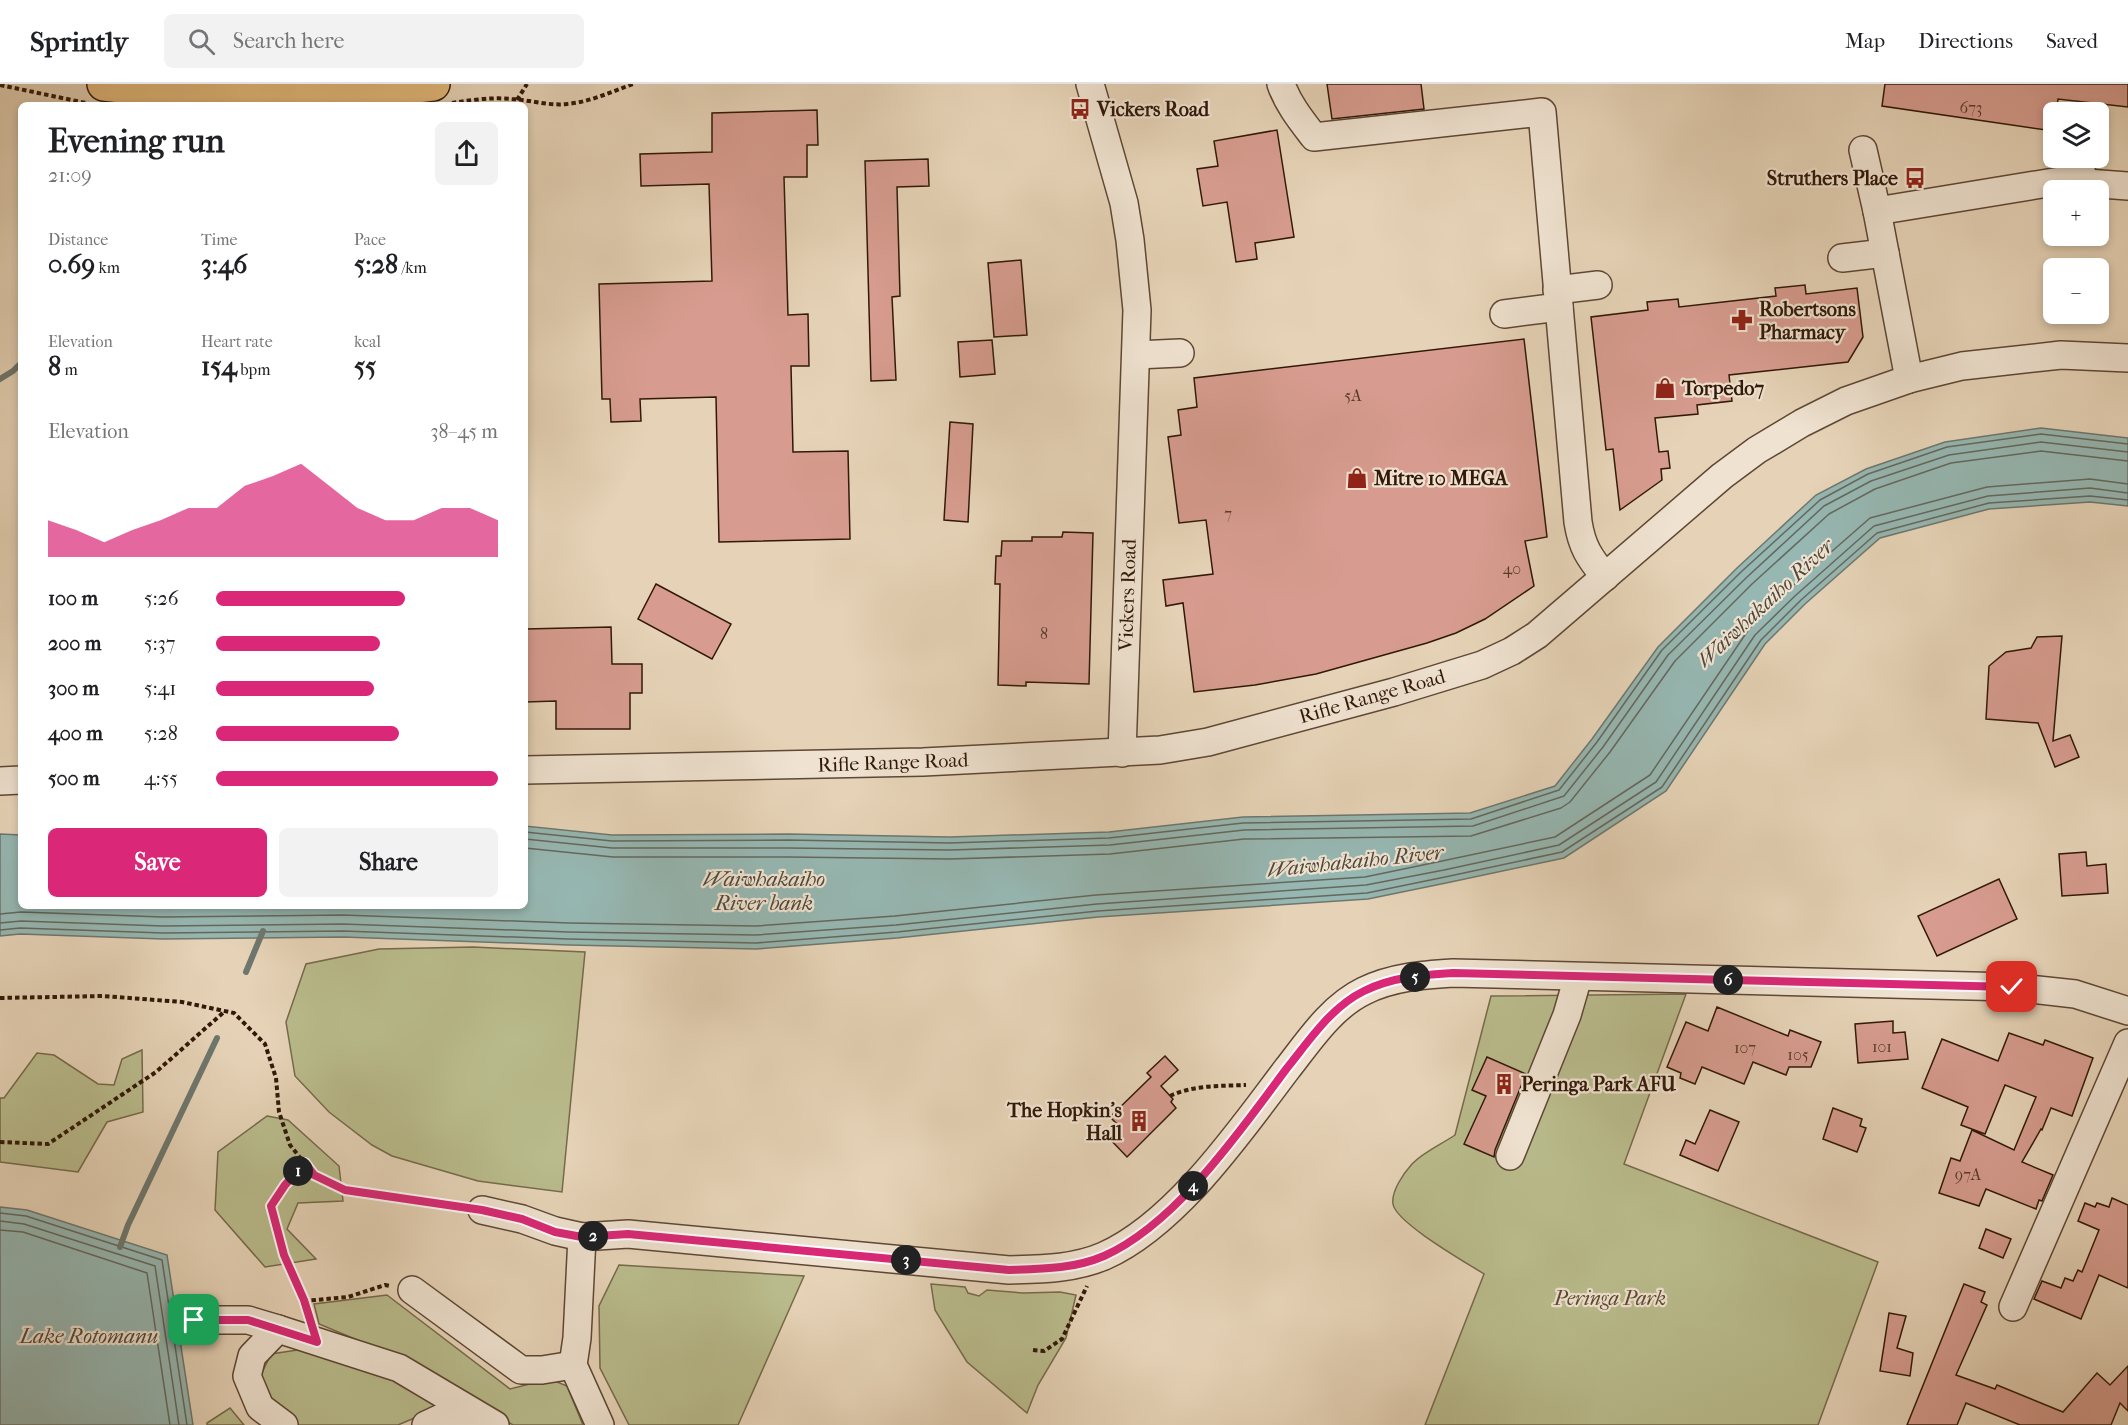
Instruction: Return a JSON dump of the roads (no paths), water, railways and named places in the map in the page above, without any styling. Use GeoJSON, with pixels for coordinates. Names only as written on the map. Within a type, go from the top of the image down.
{"type":"FeatureCollection","features":[{"type":"Feature","properties":{"kind":"highway"},"geometry":{"type":"LineString","coordinates":[[104,84],[164,91],[247,96],[360,92],[439,94]]}},
{"type":"Feature","properties":{"kind":"street","name":"Vickers Road"},"geometry":{"type":"LineString","coordinates":[[1090,84],[1124,203],[1131,240],[1137,310],[1122,753]]}},
{"type":"Feature","properties":{"kind":"street"},"geometry":{"type":"LineString","coordinates":[[1281,84],[1290,104],[1314,137],[1542,112],[1578,522],[1582,543],[1589,558],[1605,577]]}},
{"type":"Feature","properties":{"kind":"street"},"geometry":{"type":"LineString","coordinates":[[1863,150],[1909,379]]}},
{"type":"Feature","properties":{"kind":"street"},"geometry":{"type":"LineString","coordinates":[[1877,211],[2060,182],[2081,170],[2128,186]]}},
{"type":"Feature","properties":{"kind":"street"},"geometry":{"type":"LineString","coordinates":[[1842,258],[1885,253]]}},
{"type":"Feature","properties":{"kind":"street"},"geometry":{"type":"LineString","coordinates":[[1504,314],[1598,285]]}},
{"type":"Feature","properties":{"kind":"street"},"geometry":{"type":"LineString","coordinates":[[1136,356],[1180,353]]}},
{"type":"Feature","properties":{"kind":"street","name":"Rifle Range Road"},"geometry":{"type":"LineString","coordinates":[[528,770],[923,762],[1122,753],[1160,750],[1208,742],[1394,692],[1482,664],[1512,651],[1537,635],[1722,476],[1757,450],[1802,423],[1846,401],[1909,379],[1962,366],[2061,355],[2128,358]]}},
{"type":"Feature","properties":{"kind":"street"},"geometry":{"type":"LineString","coordinates":[[0,781],[18,780]]}},
{"type":"Feature","properties":{"kind":"street"},"geometry":{"type":"LineString","coordinates":[[482,1210],[522,1219],[555,1232],[582,1237],[628,1234],[1009,1270],[1076,1265],[1125,1245],[1151,1227],[1201,1178],[1316,1031],[1339,1009],[1363,992],[1391,980],[1453,973],[2012,987],[2075,994],[2128,1011]]}},
{"type":"Feature","properties":{"kind":"street"},"geometry":{"type":"LineString","coordinates":[[1510,1156],[1567,1015],[1578,977]]}},
{"type":"Feature","properties":{"kind":"street"},"geometry":{"type":"LineString","coordinates":[[2013,1307],[2128,1043]]}},
{"type":"Feature","properties":{"kind":"street"},"geometry":{"type":"LineString","coordinates":[[582,1237],[577,1338],[573,1365],[600,1425]]}},
{"type":"Feature","properties":{"kind":"street"},"geometry":{"type":"LineString","coordinates":[[412,1290],[521,1370],[542,1370],[573,1365]]}},
{"type":"Feature","properties":{"kind":"street"},"geometry":{"type":"LineString","coordinates":[[194,1320],[248,1320],[399,1368],[490,1421]]}},
{"type":"Feature","properties":{"kind":"street"},"geometry":{"type":"LineString","coordinates":[[278,1329],[252,1356],[247,1376],[260,1407],[284,1425]]}},
{"type":"Feature","properties":{"kind":"street"},"geometry":{"type":"LineString","coordinates":[[426,1425],[441,1418],[490,1421]]}},
{"type":"Feature","properties":{"kind":"water","name":"Waiwhakaiho River bank"},"geometry":{"type":"Polygon","coordinates":[[[2041,428],[2128,438],[2128,506],[2090,502],[1989,509],[1880,538],[1805,604],[1765,644],[1666,791],[1564,858],[1368,899],[1098,917],[897,938],[756,949],[343,937],[163,939],[20,934],[0,936],[0,834],[18,835],[18,909],[528,909],[528,826],[612,835],[788,834],[950,837],[1109,832],[1243,817],[1470,813],[1555,786],[1658,647],[1737,568],[1816,495],[1866,469],[1945,442],[2041,428]]]}},
{"type":"Feature","properties":{"kind":"water","name":"Lake Rotomanu"},"geometry":{"type":"Polygon","coordinates":[[[0,1207],[27,1210],[167,1255],[193,1425],[0,1425],[0,1207]]]}},
{"type":"Feature","properties":{"kind":"waterway"},"geometry":{"type":"LineString","coordinates":[[0,379],[18,366]]}},
{"type":"Feature","properties":{"kind":"waterway"},"geometry":{"type":"LineString","coordinates":[[246,972],[263,931]]}},
{"type":"Feature","properties":{"kind":"waterway"},"geometry":{"type":"LineString","coordinates":[[120,1247],[128,1225],[217,1038]]}},
{"type":"Feature","properties":{"kind":"place","name":"Vickers Road"},"geometry":{"type":"Point","coordinates":[1080,109]}},
{"type":"Feature","properties":{"kind":"place","name":"Struthers Place"},"geometry":{"type":"Point","coordinates":[1915,178]}},
{"type":"Feature","properties":{"kind":"place","name":"Robertsons Pharmacy"},"geometry":{"type":"Point","coordinates":[1742,320]}},
{"type":"Feature","properties":{"kind":"place","name":"Torpedo7"},"geometry":{"type":"Point","coordinates":[1665,388]}},
{"type":"Feature","properties":{"kind":"place","name":"Mitre 10 MEGA"},"geometry":{"type":"Point","coordinates":[1357,478]}},
{"type":"Feature","properties":{"kind":"place","name":"Peringa Park AFU"},"geometry":{"type":"Point","coordinates":[1504,1084]}},
{"type":"Feature","properties":{"kind":"place","name":"The Hopkin's Hall"},"geometry":{"type":"Point","coordinates":[1139,1121]}},
{"type":"Feature","properties":{"kind":"water label","name":"Waiwhakaiho River"},"geometry":{"type":"Point","coordinates":[1765,603]}},
{"type":"Feature","properties":{"kind":"water label","name":"Waiwhakaiho River"},"geometry":{"type":"Point","coordinates":[1355,861]}},
{"type":"Feature","properties":{"kind":"park label","name":"Peringa Park"},"geometry":{"type":"Point","coordinates":[1610,1298]}}]}
